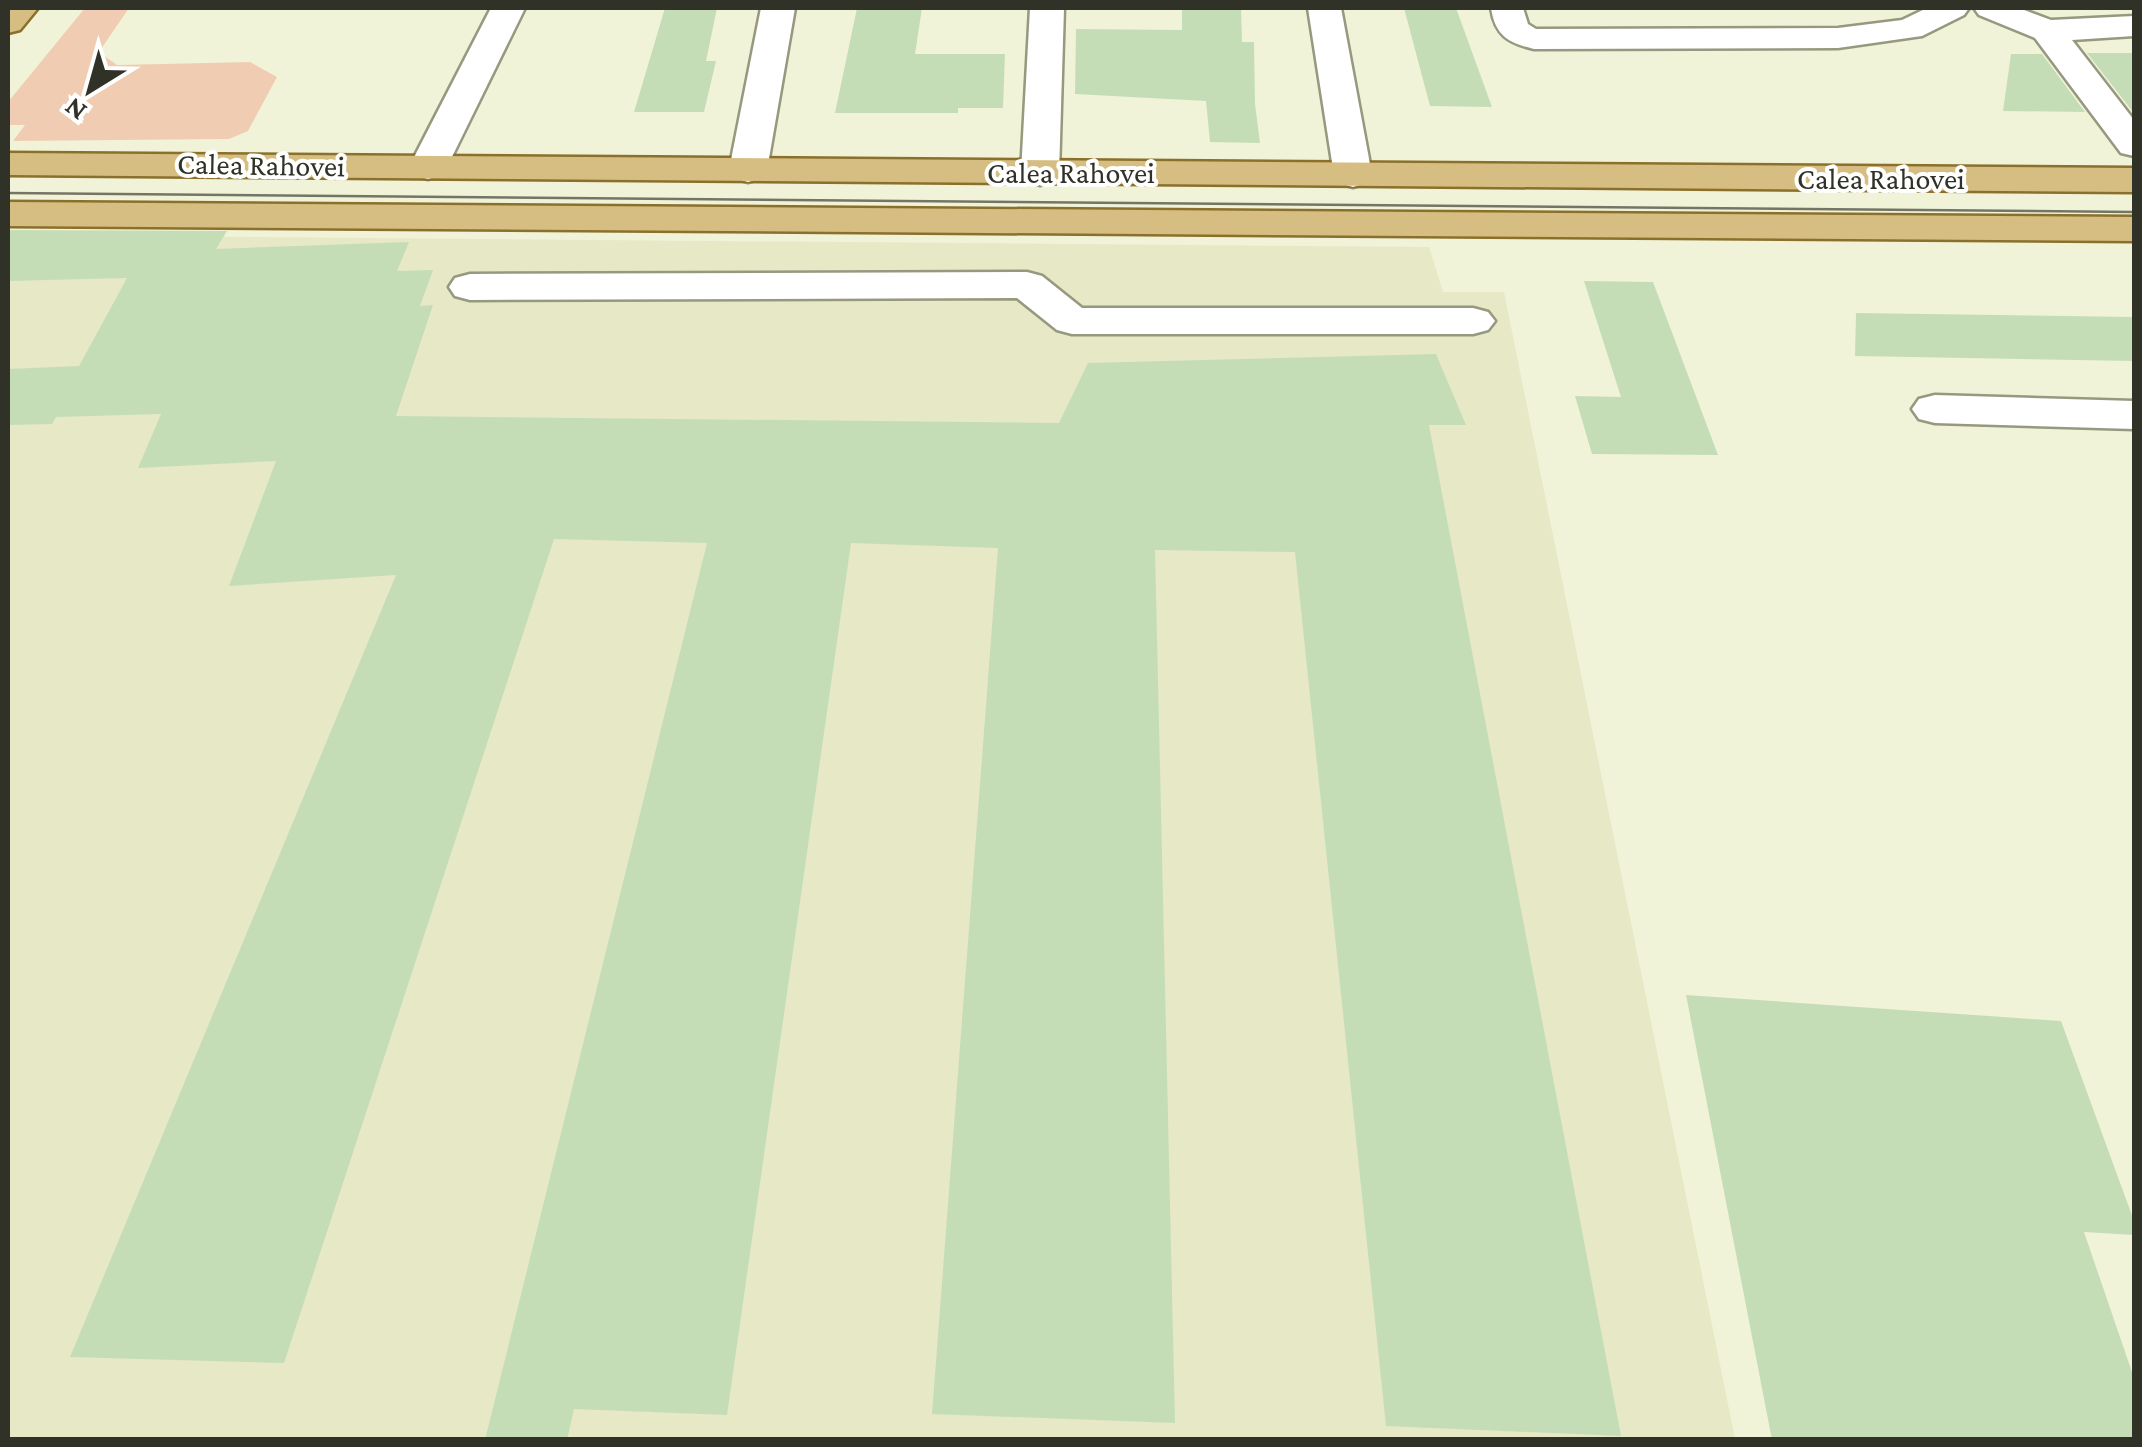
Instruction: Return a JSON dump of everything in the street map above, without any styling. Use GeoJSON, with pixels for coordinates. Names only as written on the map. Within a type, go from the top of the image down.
{"type":"FeatureCollection","features":[{"type":"Feature","properties":{"kind":"main road"},"geometry":{"type":"LineString","coordinates":[[8,24],[20,8]]}},
{"type":"Feature","properties":{"kind":"main road","name":"Calea Rahovei"},"geometry":{"type":"LineString","coordinates":[[8,164],[2134,180]]}},
{"type":"Feature","properties":{"kind":"main road","name":"Calea Rahovei"},"geometry":{"type":"LineString","coordinates":[[8,214],[2134,229]]}},
{"type":"Feature","properties":{"kind":"street"},"geometry":{"type":"LineString","coordinates":[[428,167],[508,8]]}},
{"type":"Feature","properties":{"kind":"street"},"geometry":{"type":"LineString","coordinates":[[748,170],[778,8]]}},
{"type":"Feature","properties":{"kind":"street"},"geometry":{"type":"LineString","coordinates":[[1040,173],[1047,8]]}},
{"type":"Feature","properties":{"kind":"street"},"geometry":{"type":"LineString","coordinates":[[1324,8],[1353,174]]}},
{"type":"Feature","properties":{"kind":"street"},"geometry":{"type":"LineString","coordinates":[[1507,8],[1511,28],[1517,34],[1534,38],[1838,38],[1910,29],[1952,8]]}},
{"type":"Feature","properties":{"kind":"street"},"geometry":{"type":"LineString","coordinates":[[1739,8],[1838,38]]}},
{"type":"Feature","properties":{"kind":"street"},"geometry":{"type":"LineString","coordinates":[[1990,8],[2047,31],[2134,26]]}},
{"type":"Feature","properties":{"kind":"street"},"geometry":{"type":"LineString","coordinates":[[2047,31],[2134,145]]}},
{"type":"Feature","properties":{"kind":"street"},"geometry":{"type":"LineString","coordinates":[[470,287],[1026,285],[1072,320],[1473,320]]}},
{"type":"Feature","properties":{"kind":"street"},"geometry":{"type":"LineString","coordinates":[[1935,409],[2134,415]]}},
{"type":"Feature","properties":{"kind":"shaded area"},"geometry":{"type":"Polygon","coordinates":[[[85,8],[129,8],[99,52],[117,65],[250,62],[277,77],[248,131],[229,139],[13,141],[25,125],[8,125],[8,102],[85,8]]]}},
{"type":"Feature","properties":{"kind":"shaded area"},"geometry":{"type":"Polygon","coordinates":[[[8,235],[1429,247],[1443,292],[1504,292],[1735,1439],[8,1440],[8,235]]]}},
{"type":"Feature","properties":{"kind":"building"},"geometry":{"type":"Polygon","coordinates":[[[665,8],[717,8],[706,61],[716,61],[704,112],[634,112],[665,8]]]}},
{"type":"Feature","properties":{"kind":"building"},"geometry":{"type":"Polygon","coordinates":[[[857,8],[922,8],[915,54],[1005,54],[1003,108],[958,108],[958,113],[835,113],[857,8]]]}},
{"type":"Feature","properties":{"kind":"building"},"geometry":{"type":"Polygon","coordinates":[[[1182,8],[1241,8],[1242,42],[1254,42],[1260,143],[1210,142],[1206,101],[1075,94],[1076,29],[1182,30],[1182,8]]]}},
{"type":"Feature","properties":{"kind":"building"},"geometry":{"type":"Polygon","coordinates":[[[1404,8],[1456,8],[1492,107],[1430,106],[1404,8]]]}},
{"type":"Feature","properties":{"kind":"building"},"geometry":{"type":"Polygon","coordinates":[[[2087,53],[2134,53],[2134,112],[2133,112],[2087,53]]]}},
{"type":"Feature","properties":{"kind":"building"},"geometry":{"type":"Polygon","coordinates":[[[2011,54],[2042,54],[2085,112],[2003,111],[2011,54]]]}},
{"type":"Feature","properties":{"kind":"building"},"geometry":{"type":"Polygon","coordinates":[[[8,230],[227,231],[216,249],[409,242],[397,271],[433,270],[420,306],[433,305],[396,416],[1059,423],[1088,363],[1436,354],[1466,425],[1429,425],[1621,1436],[1386,1426],[1295,552],[1155,550],[1175,1423],[932,1414],[998,548],[851,543],[727,1415],[574,1409],[567,1440],[485,1440],[707,543],[554,539],[284,1363],[70,1357],[396,575],[229,586],[276,461],[138,468],[161,414],[56,417],[52,424],[8,425],[8,369],[79,366],[127,278],[8,281],[8,230]]]}},
{"type":"Feature","properties":{"kind":"building"},"geometry":{"type":"Polygon","coordinates":[[[1584,281],[1653,282],[1718,455],[1592,454],[1575,396],[1621,397],[1584,281]]]}},
{"type":"Feature","properties":{"kind":"building"},"geometry":{"type":"Polygon","coordinates":[[[1856,313],[2134,317],[2134,361],[1855,356],[1856,313]]]}},
{"type":"Feature","properties":{"kind":"building"},"geometry":{"type":"Polygon","coordinates":[[[1686,995],[2061,1021],[2134,1221],[2134,1235],[2084,1232],[2134,1378],[2134,1440],[1772,1440],[1686,995]]]}},
{"type":"Feature","properties":{"kind":"tram line"},"geometry":{"type":"LineString","coordinates":[[8,193],[2134,212]]}}]}
